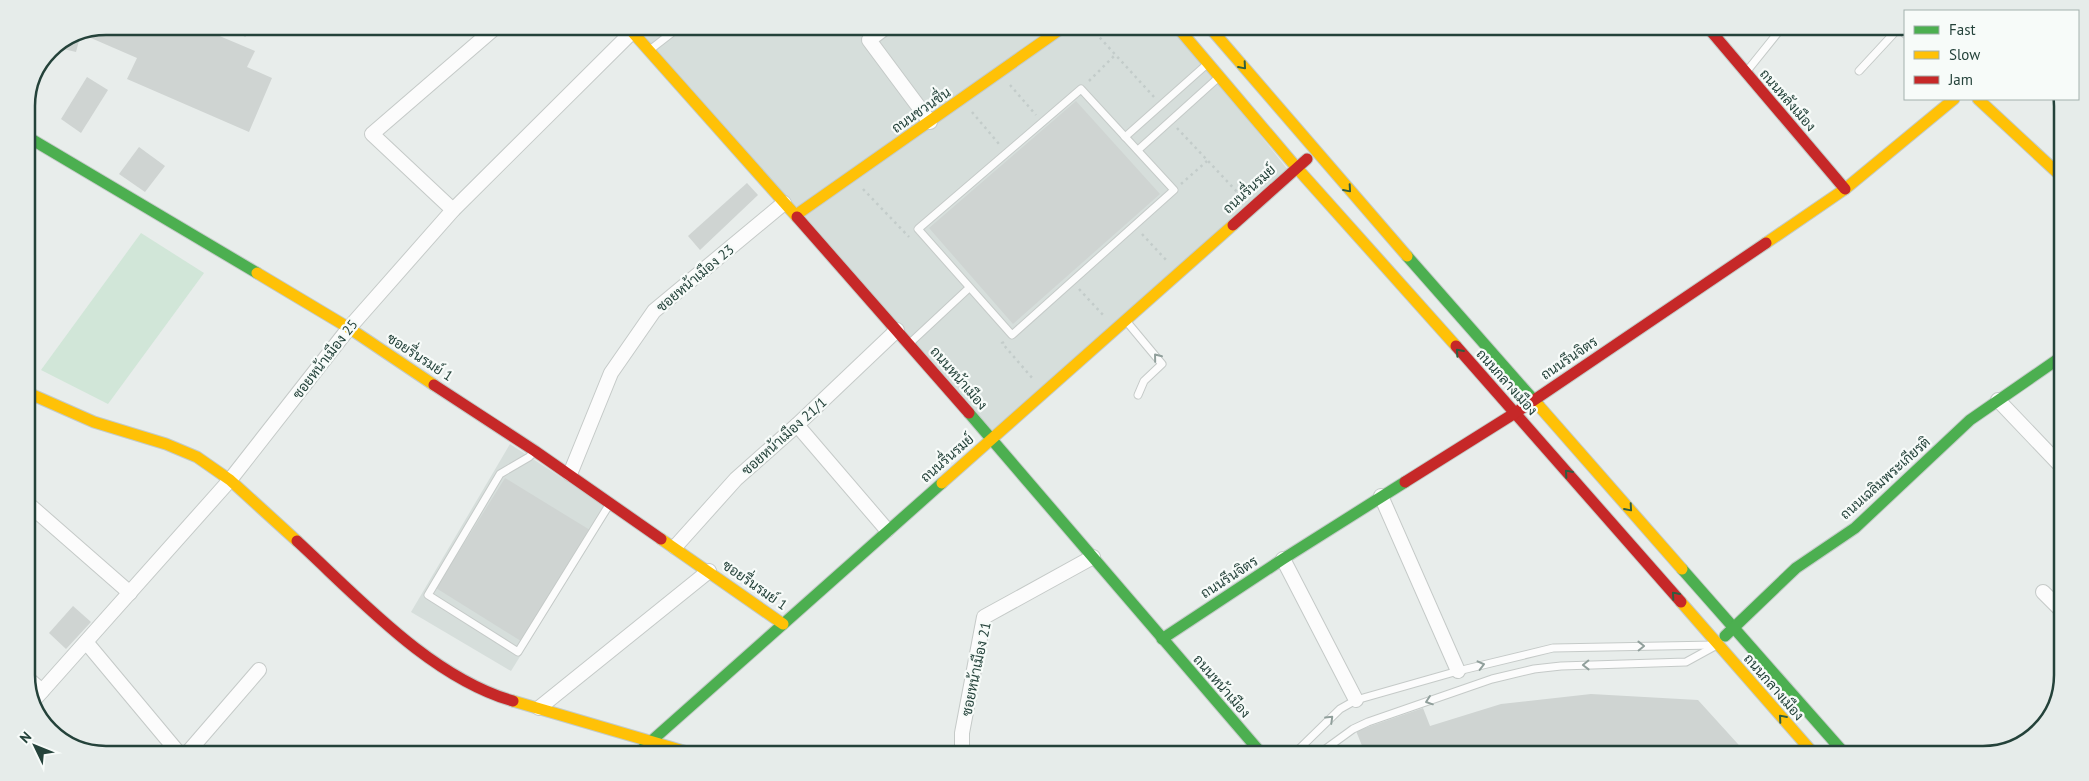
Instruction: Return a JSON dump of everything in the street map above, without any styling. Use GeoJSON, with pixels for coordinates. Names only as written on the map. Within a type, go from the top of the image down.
{"type":"FeatureCollection","features":[{"type":"Feature","properties":{"kind":"street"},"geometry":{"type":"LineString","coordinates":[[453,210],[372,134],[487,35]]}},
{"type":"Feature","properties":{"kind":"street","name":"ซอยหน้าเมือง 25"},"geometry":{"type":"LineString","coordinates":[[38,696],[230,480],[349,328],[453,210],[625,35]]}},
{"type":"Feature","properties":{"kind":"street","name":"ถนนหน้าเมือง"},"geometry":{"type":"LineString","coordinates":[[635,35],[909,343],[1255,746]]}},
{"type":"Feature","properties":{"kind":"street"},"geometry":{"type":"LineString","coordinates":[[875,35],[869,40],[930,122]]}},
{"type":"Feature","properties":{"kind":"street","name":"ถนนชวนชื่น"},"geometry":{"type":"LineString","coordinates":[[796,215],[1052,35]]}},
{"type":"Feature","properties":{"kind":"street","name":"ถนนกลางเมือง"},"geometry":{"type":"LineString","coordinates":[[1184,35],[1296,167],[1516,413],[1807,746]]}},
{"type":"Feature","properties":{"kind":"street","name":"ถนนกลางเมือง"},"geometry":{"type":"LineString","coordinates":[[1216,35],[1533,400],[1838,746]]}},
{"type":"Feature","properties":{"kind":"street","name":"ถนนหลังเมือง"},"geometry":{"type":"LineString","coordinates":[[1714,35],[1745,74],[1845,189]]}},
{"type":"Feature","properties":{"kind":"street","name":"ถนนรึนจิตร"},"geometry":{"type":"LineString","coordinates":[[1162,639],[1381,496],[1516,413],[1845,189],[1953,100]]}},
{"type":"Feature","properties":{"kind":"street"},"geometry":{"type":"LineString","coordinates":[[1979,100],[2054,170]]}},
{"type":"Feature","properties":{"kind":"street","name":"ซอยรื่นรมย์ 1"},"geometry":{"type":"LineString","coordinates":[[35,141],[349,328],[570,474],[783,624]]}},
{"type":"Feature","properties":{"kind":"street","name":"ถนนรื่นรมย์"},"geometry":{"type":"LineString","coordinates":[[646,746],[887,530],[1316,151]]}},
{"type":"Feature","properties":{"kind":"street","name":"ซอยหน้าเมือง 23"},"geometry":{"type":"LineString","coordinates":[[570,474],[611,373],[654,311],[784,203]]}},
{"type":"Feature","properties":{"kind":"street","name":"ซอยหน้าเมือง 21/1"},"geometry":{"type":"LineString","coordinates":[[676,547],[736,480],[897,330]]}},
{"type":"Feature","properties":{"kind":"street","name":"ถนนเฉลิมพระเกียรติ"},"geometry":{"type":"LineString","coordinates":[[1718,645],[1733,627],[1796,568],[1855,528],[1970,420],[2054,361]]}},
{"type":"Feature","properties":{"kind":"street"},"geometry":{"type":"LineString","coordinates":[[35,396],[94,422],[166,444],[197,457],[230,480],[400,635],[438,664],[496,696],[668,746]]}},
{"type":"Feature","properties":{"kind":"street"},"geometry":{"type":"LineString","coordinates":[[1998,400],[2054,459]]}},
{"type":"Feature","properties":{"kind":"street"},"geometry":{"type":"LineString","coordinates":[[797,425],[887,530]]}},
{"type":"Feature","properties":{"kind":"street"},"geometry":{"type":"LineString","coordinates":[[1381,496],[1458,671]]}},
{"type":"Feature","properties":{"kind":"street"},"geometry":{"type":"LineString","coordinates":[[35,510],[130,593]]}},
{"type":"Feature","properties":{"kind":"street","name":"ซอยหน้าเมือง 21"},"geometry":{"type":"LineString","coordinates":[[962,746],[962,733],[984,618],[1093,557]]}},
{"type":"Feature","properties":{"kind":"street"},"geometry":{"type":"LineString","coordinates":[[1283,559],[1356,700]]}},
{"type":"Feature","properties":{"kind":"street"},"geometry":{"type":"LineString","coordinates":[[539,708],[709,572]]}},
{"type":"Feature","properties":{"kind":"street"},"geometry":{"type":"LineString","coordinates":[[2044,592],[2054,603]]}},
{"type":"Feature","properties":{"kind":"street"},"geometry":{"type":"LineString","coordinates":[[86,642],[173,746]]}},
{"type":"Feature","properties":{"kind":"street"},"geometry":{"type":"LineString","coordinates":[[194,746],[259,670]]}},
{"type":"Feature","properties":{"kind":"lane"},"geometry":{"type":"LineString","coordinates":[[649,51],[669,35]]}},
{"type":"Feature","properties":{"kind":"lane"},"geometry":{"type":"LineString","coordinates":[[1745,74],[1776,35]]}},
{"type":"Feature","properties":{"kind":"lane"},"geometry":{"type":"LineString","coordinates":[[1859,71],[1892,35]]}},
{"type":"Feature","properties":{"kind":"lane"},"geometry":{"type":"LineString","coordinates":[[1125,137],[1208,63]]}},
{"type":"Feature","properties":{"kind":"lane"},"geometry":{"type":"LineString","coordinates":[[1138,150],[1220,77]]}},
{"type":"Feature","properties":{"kind":"lane"},"geometry":{"type":"LineString","coordinates":[[1081,89],[1174,190],[1012,335],[918,230],[1043,122],[1081,89]]}},
{"type":"Feature","properties":{"kind":"lane"},"geometry":{"type":"LineString","coordinates":[[909,343],[969,288]]}},
{"type":"Feature","properties":{"kind":"lane"},"geometry":{"type":"LineString","coordinates":[[1125,320],[1162,364],[1144,381],[1138,395]]}},
{"type":"Feature","properties":{"kind":"lane"},"geometry":{"type":"LineString","coordinates":[[535,451],[529,457],[500,474],[428,595],[518,652],[611,503]]}},
{"type":"Feature","properties":{"kind":"lane"},"geometry":{"type":"LineString","coordinates":[[1302,746],[1340,709],[1356,700],[1458,671],[1553,648],[1718,645]]}},
{"type":"Feature","properties":{"kind":"lane"},"geometry":{"type":"LineString","coordinates":[[1330,746],[1353,729],[1368,722],[1492,679],[1534,669],[1561,666],[1686,662],[1718,645]]}},
{"type":"Feature","properties":{"kind":"path"},"geometry":{"type":"LineString","coordinates":[[1097,35],[1161,105]]}},
{"type":"Feature","properties":{"kind":"path"},"geometry":{"type":"LineString","coordinates":[[1081,89],[1115,55]]}},
{"type":"Feature","properties":{"kind":"path"},"geometry":{"type":"LineString","coordinates":[[999,73],[1043,122]]}},
{"type":"Feature","properties":{"kind":"path"},"geometry":{"type":"LineString","coordinates":[[961,100],[1007,153]]}},
{"type":"Feature","properties":{"kind":"path"},"geometry":{"type":"LineString","coordinates":[[1170,121],[1252,207]]}},
{"type":"Feature","properties":{"kind":"path"},"geometry":{"type":"LineString","coordinates":[[1174,190],[1207,161]]}},
{"type":"Feature","properties":{"kind":"path"},"geometry":{"type":"LineString","coordinates":[[852,177],[908,237],[918,230]]}},
{"type":"Feature","properties":{"kind":"path"},"geometry":{"type":"LineString","coordinates":[[1134,226],[1178,273]]}},
{"type":"Feature","properties":{"kind":"path"},"geometry":{"type":"LineString","coordinates":[[1072,282],[1115,328]]}},
{"type":"Feature","properties":{"kind":"path"},"geometry":{"type":"LineString","coordinates":[[1012,335],[1002,343],[1044,391]]}},
{"type":"Feature","properties":{"kind":"shaded area"},"geometry":{"type":"Polygon","coordinates":[[[635,35],[1181,35],[1288,170],[991,439],[635,35]]]}},
{"type":"Feature","properties":{"kind":"shaded area"},"geometry":{"type":"Polygon","coordinates":[[[510,444],[611,510],[511,671],[411,612],[510,444]]]}},
{"type":"Feature","properties":{"kind":"green space"},"geometry":{"type":"Polygon","coordinates":[[[141,233],[204,273],[108,404],[41,370],[141,233]]]}},
{"type":"Feature","properties":{"kind":"building"},"geometry":{"type":"Polygon","coordinates":[[[106,35],[217,35],[255,51],[247,67],[272,78],[249,132],[127,79],[137,58],[89,37],[106,35]]]}},
{"type":"Feature","properties":{"kind":"building"},"geometry":{"type":"Polygon","coordinates":[[[79,40],[76,52],[64,49],[79,40]]]}},
{"type":"Feature","properties":{"kind":"building"},"geometry":{"type":"Polygon","coordinates":[[[87,77],[108,90],[81,133],[61,119],[87,77]]]}},
{"type":"Feature","properties":{"kind":"building"},"geometry":{"type":"Polygon","coordinates":[[[1076,101],[1160,194],[1013,324],[929,228],[1076,101]]]}},
{"type":"Feature","properties":{"kind":"building"},"geometry":{"type":"Polygon","coordinates":[[[139,147],[165,166],[145,192],[119,174],[139,147]]]}},
{"type":"Feature","properties":{"kind":"building"},"geometry":{"type":"Polygon","coordinates":[[[747,183],[758,195],[700,250],[688,236],[747,183]]]}},
{"type":"Feature","properties":{"kind":"building"},"geometry":{"type":"Polygon","coordinates":[[[505,478],[590,530],[521,641],[436,588],[505,478]]]}},
{"type":"Feature","properties":{"kind":"building"},"geometry":{"type":"Polygon","coordinates":[[[73,606],[91,622],[66,649],[49,633],[73,606]]]}},
{"type":"Feature","properties":{"kind":"building"},"geometry":{"type":"Polygon","coordinates":[[[1591,694],[1698,700],[1740,746],[1362,746],[1356,731],[1423,708],[1430,726],[1501,704],[1591,694]]]}},
{"type":"Feature","properties":{"kind":"traffic: fast"},"geometry":{"type":"LineString","coordinates":[[35,141],[257,273]]}},
{"type":"Feature","properties":{"kind":"traffic: fast"},"geometry":{"type":"LineString","coordinates":[[1407,256],[1539,406]]}},
{"type":"Feature","properties":{"kind":"traffic: fast"},"geometry":{"type":"LineString","coordinates":[[1725,636],[1796,568],[1855,528],[1970,420],[2054,362]]}},
{"type":"Feature","properties":{"kind":"traffic: fast"},"geometry":{"type":"LineString","coordinates":[[969,413],[1255,746]]}},
{"type":"Feature","properties":{"kind":"traffic: fast"},"geometry":{"type":"LineString","coordinates":[[1162,639],[1283,559],[1405,482]]}},
{"type":"Feature","properties":{"kind":"traffic: fast"},"geometry":{"type":"LineString","coordinates":[[646,746],[942,483]]}},
{"type":"Feature","properties":{"kind":"traffic: fast"},"geometry":{"type":"LineString","coordinates":[[1682,569],[1838,746]]}},
{"type":"Feature","properties":{"kind":"traffic: slow"},"geometry":{"type":"LineString","coordinates":[[635,35],[797,217]]}},
{"type":"Feature","properties":{"kind":"traffic: slow"},"geometry":{"type":"LineString","coordinates":[[796,215],[1052,35]]}},
{"type":"Feature","properties":{"kind":"traffic: slow"},"geometry":{"type":"LineString","coordinates":[[1184,35],[1296,167],[1456,346]]}},
{"type":"Feature","properties":{"kind":"traffic: slow"},"geometry":{"type":"LineString","coordinates":[[1216,35],[1407,256]]}},
{"type":"Feature","properties":{"kind":"traffic: slow"},"geometry":{"type":"LineString","coordinates":[[1766,243],[1845,189],[1953,100]]}},
{"type":"Feature","properties":{"kind":"traffic: slow"},"geometry":{"type":"LineString","coordinates":[[1979,100],[2054,170]]}},
{"type":"Feature","properties":{"kind":"traffic: slow"},"geometry":{"type":"LineString","coordinates":[[942,483],[1233,225]]}},
{"type":"Feature","properties":{"kind":"traffic: slow"},"geometry":{"type":"LineString","coordinates":[[257,273],[349,328],[434,385]]}},
{"type":"Feature","properties":{"kind":"traffic: slow"},"geometry":{"type":"LineString","coordinates":[[35,396],[94,422],[166,444],[197,457],[230,480],[297,541]]}},
{"type":"Feature","properties":{"kind":"traffic: slow"},"geometry":{"type":"LineString","coordinates":[[1539,406],[1682,569]]}},
{"type":"Feature","properties":{"kind":"traffic: slow"},"geometry":{"type":"LineString","coordinates":[[661,539],[783,624]]}},
{"type":"Feature","properties":{"kind":"traffic: slow"},"geometry":{"type":"LineString","coordinates":[[1681,602],[1807,746]]}},
{"type":"Feature","properties":{"kind":"traffic: slow"},"geometry":{"type":"LineString","coordinates":[[513,701],[667,746]]}},
{"type":"Feature","properties":{"kind":"traffic: jam"},"geometry":{"type":"LineString","coordinates":[[1714,35],[1845,189]]}},
{"type":"Feature","properties":{"kind":"traffic: jam"},"geometry":{"type":"LineString","coordinates":[[1233,225],[1307,159]]}},
{"type":"Feature","properties":{"kind":"traffic: jam"},"geometry":{"type":"LineString","coordinates":[[797,217],[969,413]]}},
{"type":"Feature","properties":{"kind":"traffic: jam"},"geometry":{"type":"LineString","coordinates":[[1405,482],[1515,413],[1766,243]]}},
{"type":"Feature","properties":{"kind":"traffic: jam"},"geometry":{"type":"LineString","coordinates":[[1456,346],[1681,602]]}},
{"type":"Feature","properties":{"kind":"traffic: jam"},"geometry":{"type":"LineString","coordinates":[[434,385],[535,451],[661,539]]}},
{"type":"Feature","properties":{"kind":"traffic: jam"},"geometry":{"type":"LineString","coordinates":[[297,541],[371,610],[425,655],[453,674],[482,690],[513,701]]}}]}
